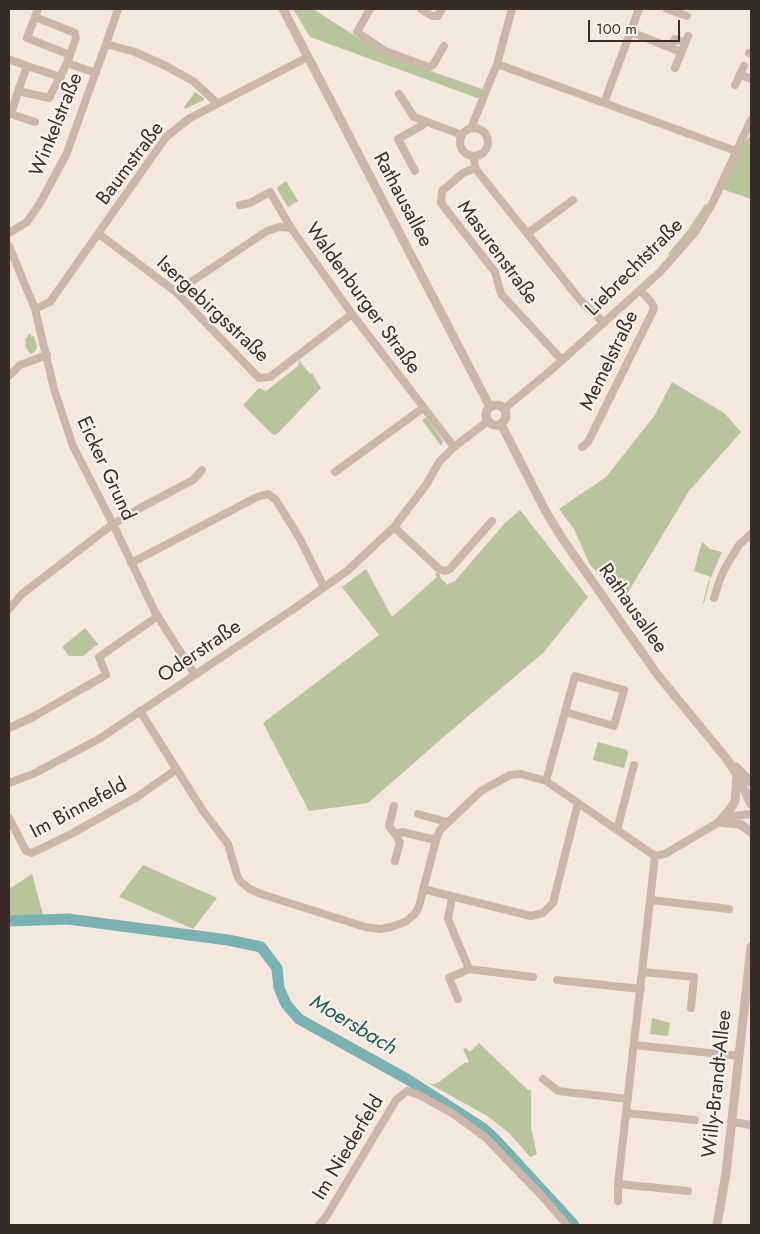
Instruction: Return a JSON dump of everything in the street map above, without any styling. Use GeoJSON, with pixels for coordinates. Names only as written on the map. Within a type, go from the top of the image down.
{"type":"FeatureCollection","features":[{"type":"Feature","properties":{"kind":"street"},"geometry":{"type":"LineString","coordinates":[[38,9],[27,38],[96,72]]}},
{"type":"Feature","properties":{"kind":"street","name":"Winkelstraße"},"geometry":{"type":"LineString","coordinates":[[9,233],[27,222],[40,204],[62,164],[118,9]]}},
{"type":"Feature","properties":{"kind":"street","name":"Rathausallee"},"geometry":{"type":"LineString","coordinates":[[283,9],[490,407]]}},
{"type":"Feature","properties":{"kind":"street"},"geometry":{"type":"LineString","coordinates":[[370,9],[357,32],[385,51],[429,67],[433,65],[444,46]]}},
{"type":"Feature","properties":{"kind":"street"},"geometry":{"type":"LineString","coordinates":[[420,9],[432,16],[438,16],[442,9]]}},
{"type":"Feature","properties":{"kind":"street"},"geometry":{"type":"LineString","coordinates":[[472,128],[484,133],[488,141],[486,150],[479,156],[474,157],[465,154],[460,140],[462,135],[472,128],[496,64],[512,9]]}},
{"type":"Feature","properties":{"kind":"street"},"geometry":{"type":"LineString","coordinates":[[604,103],[640,9]]}},
{"type":"Feature","properties":{"kind":"street"},"geometry":{"type":"LineString","coordinates":[[667,9],[688,16]]}},
{"type":"Feature","properties":{"kind":"street"},"geometry":{"type":"LineString","coordinates":[[18,91],[50,98],[61,77],[76,38],[75,33],[36,17]]}},
{"type":"Feature","properties":{"kind":"street"},"geometry":{"type":"LineString","coordinates":[[631,32],[681,52]]}},
{"type":"Feature","properties":{"kind":"street"},"geometry":{"type":"LineString","coordinates":[[671,48],[674,39],[686,40],[675,68]]}},
{"type":"Feature","properties":{"kind":"street"},"geometry":{"type":"LineString","coordinates":[[106,44],[135,52],[166,66],[193,81],[217,103]]}},
{"type":"Feature","properties":{"kind":"street","name":"Baumstraße"},"geometry":{"type":"LineString","coordinates":[[35,309],[50,302],[166,137],[190,118],[308,57]]}},
{"type":"Feature","properties":{"kind":"street"},"geometry":{"type":"LineString","coordinates":[[11,60],[61,77]]}},
{"type":"Feature","properties":{"kind":"street"},"geometry":{"type":"LineString","coordinates":[[496,64],[736,151]]}},
{"type":"Feature","properties":{"kind":"street"},"geometry":{"type":"LineString","coordinates":[[27,66],[11,114],[35,122]]}},
{"type":"Feature","properties":{"kind":"street"},"geometry":{"type":"LineString","coordinates":[[734,85],[744,66]]}},
{"type":"Feature","properties":{"kind":"street"},"geometry":{"type":"LineString","coordinates":[[740,74],[751,80]]}},
{"type":"Feature","properties":{"kind":"street"},"geometry":{"type":"LineString","coordinates":[[399,94],[414,117],[462,135]]}},
{"type":"Feature","properties":{"kind":"street","name":"Liebrechtstraße"},"geometry":{"type":"LineString","coordinates":[[504,409],[660,272],[696,231],[712,204],[751,120]]}},
{"type":"Feature","properties":{"kind":"street"},"geometry":{"type":"LineString","coordinates":[[415,170],[398,139],[423,125],[425,121]]}},
{"type":"Feature","properties":{"kind":"street"},"geometry":{"type":"LineString","coordinates":[[474,157],[475,168],[581,300],[604,323]]}},
{"type":"Feature","properties":{"kind":"street","name":"Masurenstraße"},"geometry":{"type":"LineString","coordinates":[[475,168],[463,173],[442,191],[441,203],[495,272],[502,294],[562,360]]}},
{"type":"Feature","properties":{"kind":"street"},"geometry":{"type":"LineString","coordinates":[[240,205],[270,192],[291,228]]}},
{"type":"Feature","properties":{"kind":"street"},"geometry":{"type":"LineString","coordinates":[[528,233],[573,200]]}},
{"type":"Feature","properties":{"kind":"street","name":"Waldenburger Straße"},"geometry":{"type":"LineString","coordinates":[[176,292],[267,231],[279,227],[291,228],[352,314],[454,447]]}},
{"type":"Feature","properties":{"kind":"street","name":"Isergebirgsstraße"},"geometry":{"type":"LineString","coordinates":[[99,234],[176,292],[259,378],[270,377],[352,314]]}},
{"type":"Feature","properties":{"kind":"street","name":"Eicker Grund"},"geometry":{"type":"LineString","coordinates":[[9,246],[12,265],[35,309],[54,389],[73,446],[158,616],[195,675]]}},
{"type":"Feature","properties":{"kind":"street","name":"Memelstraße"},"geometry":{"type":"LineString","coordinates":[[582,447],[588,442],[653,311],[654,307],[651,302],[640,290]]}},
{"type":"Feature","properties":{"kind":"street"},"geometry":{"type":"LineString","coordinates":[[9,376],[20,365],[47,355]]}},
{"type":"Feature","properties":{"kind":"street"},"geometry":{"type":"LineString","coordinates":[[498,405],[504,409],[506,416],[501,424],[492,424],[488,421],[486,413],[490,407],[498,405]]}},
{"type":"Feature","properties":{"kind":"street"},"geometry":{"type":"LineString","coordinates":[[335,472],[423,408]]}},
{"type":"Feature","properties":{"kind":"street","name":"Oderstraße"},"geometry":{"type":"LineString","coordinates":[[9,783],[33,774],[91,743],[295,608],[347,571],[394,527],[426,485],[439,462],[454,447],[488,421]]}},
{"type":"Feature","properties":{"kind":"street","name":"Rathausallee"},"geometry":{"type":"LineString","coordinates":[[501,424],[546,512],[562,538],[657,674],[726,758],[751,804]]}},
{"type":"Feature","properties":{"kind":"street"},"geometry":{"type":"LineString","coordinates":[[9,609],[22,594],[113,524],[193,480],[202,470]]}},
{"type":"Feature","properties":{"kind":"street"},"geometry":{"type":"LineString","coordinates":[[130,563],[257,497],[268,494],[276,500],[300,539],[324,587]]}},
{"type":"Feature","properties":{"kind":"street"},"geometry":{"type":"LineString","coordinates":[[394,527],[439,569],[445,571],[450,569],[492,521]]}},
{"type":"Feature","properties":{"kind":"street"},"geometry":{"type":"LineString","coordinates":[[714,598],[725,568],[739,545],[751,534]]}},
{"type":"Feature","properties":{"kind":"street"},"geometry":{"type":"LineString","coordinates":[[9,728],[33,717],[106,675],[99,657],[158,616]]}},
{"type":"Feature","properties":{"kind":"street"},"geometry":{"type":"LineString","coordinates":[[546,781],[565,712],[575,676],[624,690],[614,726],[565,712]]}},
{"type":"Feature","properties":{"kind":"street"},"geometry":{"type":"LineString","coordinates":[[140,711],[203,811],[228,844],[236,875],[240,882],[250,889],[365,927],[380,929],[391,927],[405,922],[415,914],[420,906],[440,830],[481,791],[505,778],[521,774],[546,781],[655,856],[664,854],[718,822],[734,816],[751,814]]}},
{"type":"Feature","properties":{"kind":"street"},"geometry":{"type":"LineString","coordinates":[[726,758],[751,782]]}},
{"type":"Feature","properties":{"kind":"street"},"geometry":{"type":"LineString","coordinates":[[616,830],[634,765]]}},
{"type":"Feature","properties":{"kind":"street","name":"Im Binnefeld"},"geometry":{"type":"LineString","coordinates":[[9,818],[26,851],[32,853],[71,834],[137,797],[177,769]]}},
{"type":"Feature","properties":{"kind":"street"},"geometry":{"type":"LineString","coordinates":[[718,822],[734,804],[737,788],[736,774]]}},
{"type":"Feature","properties":{"kind":"street"},"geometry":{"type":"LineString","coordinates":[[424,889],[531,916],[543,913],[553,903],[578,803]]}},
{"type":"Feature","properties":{"kind":"street"},"geometry":{"type":"LineString","coordinates":[[394,806],[389,826],[400,842],[395,861]]}},
{"type":"Feature","properties":{"kind":"street"},"geometry":{"type":"LineString","coordinates":[[418,814],[447,822]]}},
{"type":"Feature","properties":{"kind":"street"},"geometry":{"type":"LineString","coordinates":[[718,822],[740,824],[751,832]]}},
{"type":"Feature","properties":{"kind":"street"},"geometry":{"type":"LineString","coordinates":[[395,834],[402,832],[436,840]]}},
{"type":"Feature","properties":{"kind":"street"},"geometry":{"type":"LineString","coordinates":[[618,1201],[618,1184],[655,856]]}},
{"type":"Feature","properties":{"kind":"street"},"geometry":{"type":"LineString","coordinates":[[452,896],[448,919],[469,969]]}},
{"type":"Feature","properties":{"kind":"street"},"geometry":{"type":"LineString","coordinates":[[650,900],[729,908]]}},
{"type":"Feature","properties":{"kind":"street","name":"Willy-Brandt-Allee"},"geometry":{"type":"LineString","coordinates":[[717,1225],[732,1122],[751,947]]}},
{"type":"Feature","properties":{"kind":"street"},"geometry":{"type":"LineString","coordinates":[[458,999],[449,978],[469,969],[533,977]]}},
{"type":"Feature","properties":{"kind":"street"},"geometry":{"type":"LineString","coordinates":[[642,972],[694,977],[691,1008]]}},
{"type":"Feature","properties":{"kind":"street"},"geometry":{"type":"LineString","coordinates":[[557,980],[641,989]]}},
{"type":"Feature","properties":{"kind":"street"},"geometry":{"type":"LineString","coordinates":[[634,1045],[739,1056]]}},
{"type":"Feature","properties":{"kind":"street"},"geometry":{"type":"LineString","coordinates":[[543,1079],[558,1091],[628,1099]]}},
{"type":"Feature","properties":{"kind":"street","name":"Im Niederfeld"},"geometry":{"type":"LineString","coordinates":[[319,1225],[326,1217],[396,1100],[407,1091],[418,1094],[452,1113],[485,1137],[567,1225]]}},
{"type":"Feature","properties":{"kind":"street"},"geometry":{"type":"LineString","coordinates":[[626,1112],[695,1120]]}},
{"type":"Feature","properties":{"kind":"street"},"geometry":{"type":"LineString","coordinates":[[732,1122],[751,1124]]}},
{"type":"Feature","properties":{"kind":"street"},"geometry":{"type":"LineString","coordinates":[[618,1184],[688,1191]]}},
{"type":"Feature","properties":{"kind":"green space"},"geometry":{"type":"Polygon","coordinates":[[[293,9],[313,9],[385,55],[482,89],[485,94],[483,100],[310,37],[293,9]]]}},
{"type":"Feature","properties":{"kind":"green space"},"geometry":{"type":"Polygon","coordinates":[[[195,92],[204,100],[185,109],[184,107],[195,92]]]}},
{"type":"Feature","properties":{"kind":"green space"},"geometry":{"type":"Polygon","coordinates":[[[751,135],[751,199],[719,188],[736,151],[751,135]]]}},
{"type":"Feature","properties":{"kind":"green space"},"geometry":{"type":"Polygon","coordinates":[[[286,181],[298,201],[288,207],[277,189],[286,181]]]}},
{"type":"Feature","properties":{"kind":"green space"},"geometry":{"type":"Polygon","coordinates":[[[705,204],[708,206],[695,227],[670,256],[668,254],[688,230],[705,204]]]}},
{"type":"Feature","properties":{"kind":"green space"},"geometry":{"type":"Polygon","coordinates":[[[30,333],[31,337],[34,336],[37,347],[35,352],[30,354],[25,346],[25,340],[30,333]]]}},
{"type":"Feature","properties":{"kind":"green space"},"geometry":{"type":"Polygon","coordinates":[[[299,360],[310,374],[312,373],[321,388],[280,431],[275,435],[272,434],[244,404],[259,388],[266,391],[298,366],[299,360]]]}},
{"type":"Feature","properties":{"kind":"green space"},"geometry":{"type":"Polygon","coordinates":[[[672,382],[724,413],[741,432],[689,491],[624,599],[590,565],[574,529],[559,509],[606,477],[655,415],[672,382]]]}},
{"type":"Feature","properties":{"kind":"green space"},"geometry":{"type":"Polygon","coordinates":[[[426,417],[443,441],[441,446],[422,420],[426,417]]]}},
{"type":"Feature","properties":{"kind":"green space"},"geometry":{"type":"Polygon","coordinates":[[[520,510],[588,597],[544,652],[368,803],[309,811],[263,723],[379,635],[342,587],[366,569],[392,617],[437,577],[435,574],[439,572],[441,579],[446,585],[455,581],[504,524],[520,510]]]}},
{"type":"Feature","properties":{"kind":"green space"},"geometry":{"type":"Polygon","coordinates":[[[702,542],[710,549],[722,552],[710,580],[704,604],[708,583],[711,577],[694,571],[702,542]]]}},
{"type":"Feature","properties":{"kind":"green space"},"geometry":{"type":"Polygon","coordinates":[[[85,628],[98,644],[83,656],[69,656],[62,647],[85,628]]]}},
{"type":"Feature","properties":{"kind":"green space"},"geometry":{"type":"Polygon","coordinates":[[[598,742],[627,750],[628,754],[624,768],[593,760],[598,742]]]}},
{"type":"Feature","properties":{"kind":"green space"},"geometry":{"type":"Polygon","coordinates":[[[143,865],[217,898],[193,929],[119,897],[143,865]]]}},
{"type":"Feature","properties":{"kind":"green space"},"geometry":{"type":"Polygon","coordinates":[[[32,874],[45,922],[9,923],[9,889],[32,874]]]}},
{"type":"Feature","properties":{"kind":"green space"},"geometry":{"type":"Polygon","coordinates":[[[652,1018],[670,1023],[668,1036],[650,1034],[652,1018]]]}},
{"type":"Feature","properties":{"kind":"green space"},"geometry":{"type":"Polygon","coordinates":[[[479,1043],[528,1090],[531,1090],[531,1128],[537,1154],[530,1157],[510,1134],[489,1117],[428,1083],[439,1082],[464,1063],[469,1062],[463,1049],[466,1048],[470,1052],[479,1043]]]}},
{"type":"Feature","properties":{"kind":"waterway","name":"Moersbach"},"geometry":{"type":"LineString","coordinates":[[9,921],[68,919],[228,940],[261,947],[277,968],[279,988],[286,1004],[299,1019],[407,1079],[483,1128],[574,1225]]}}]}
